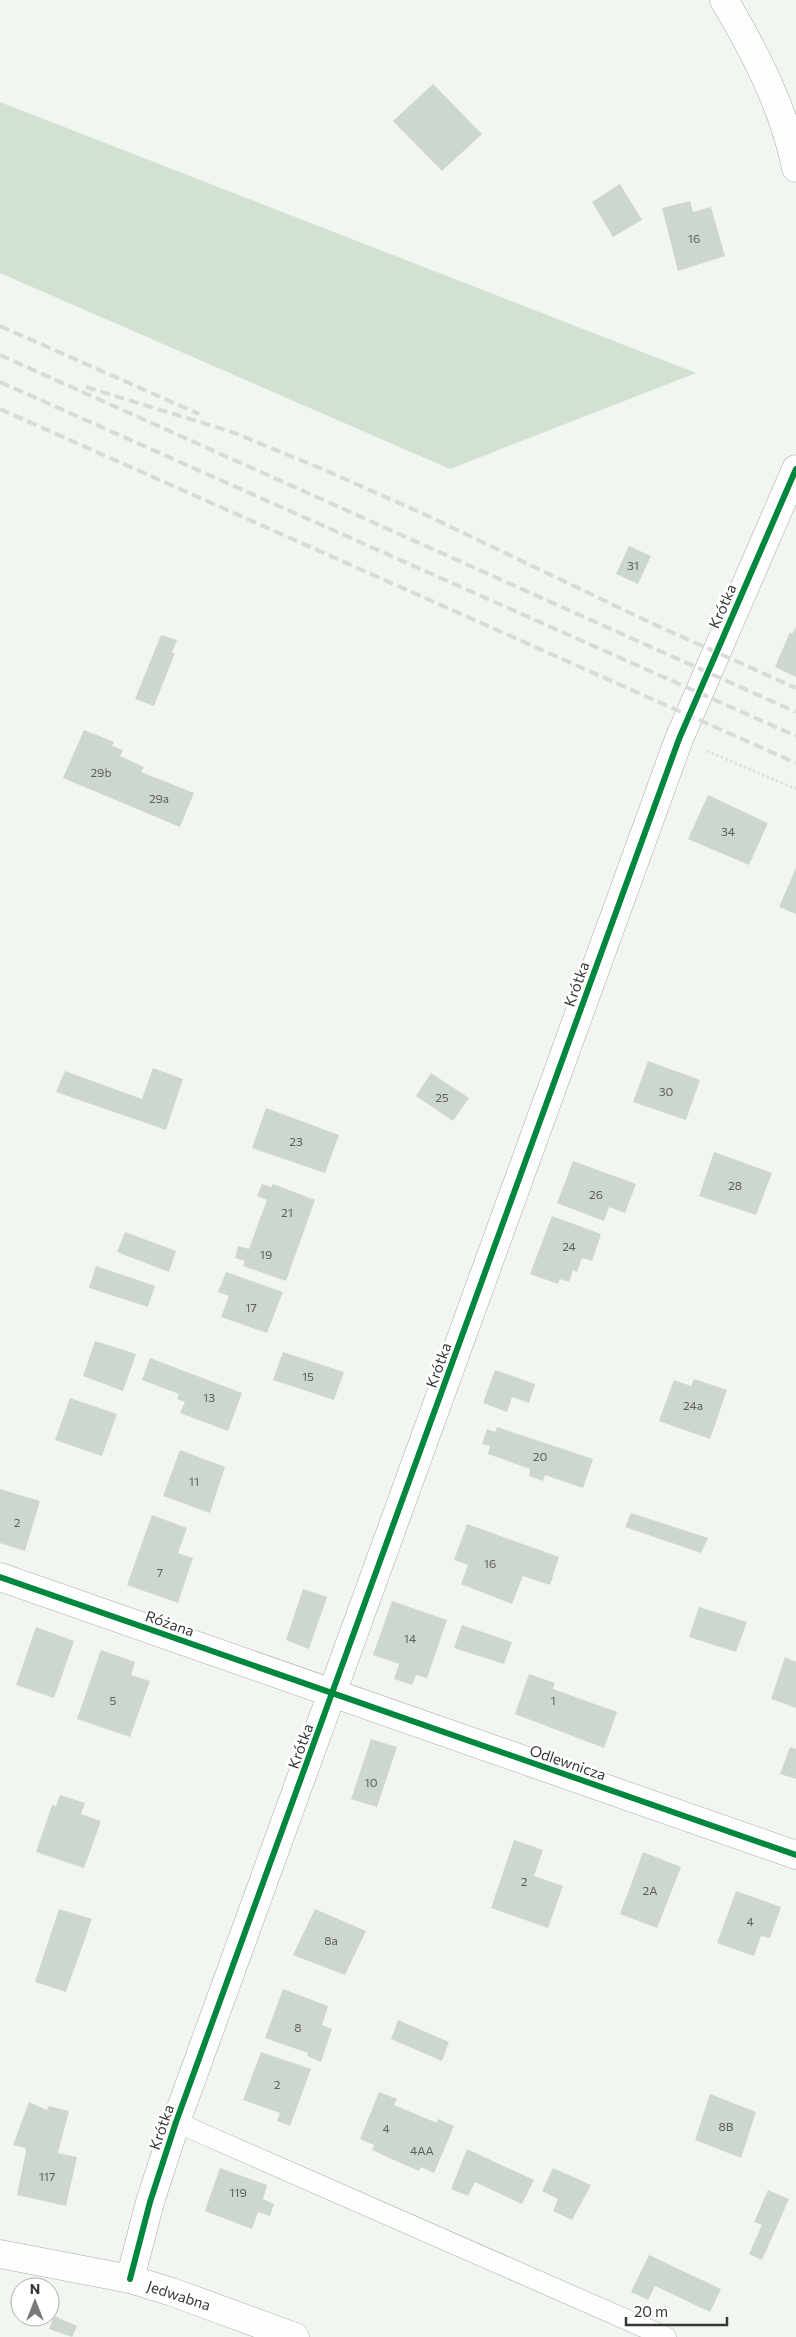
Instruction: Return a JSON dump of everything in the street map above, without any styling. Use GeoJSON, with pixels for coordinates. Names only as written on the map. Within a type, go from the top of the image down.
{"type":"FeatureCollection","features":[{"type":"Feature","properties":{"kind":"street"},"geometry":{"type":"LineString","coordinates":[[724,0],[754,50],[784,125],[796,168]]}},
{"type":"Feature","properties":{"kind":"street","name":"Krótka"},"geometry":{"type":"LineString","coordinates":[[130,2279],[150,2202],[176,2122],[679,738],[796,469]]}},
{"type":"Feature","properties":{"kind":"street","name":"Różana"},"geometry":{"type":"LineString","coordinates":[[0,1577],[332,1693]]}},
{"type":"Feature","properties":{"kind":"street","name":"Odlewnicza"},"geometry":{"type":"LineString","coordinates":[[332,1693],[796,1855]]}},
{"type":"Feature","properties":{"kind":"street","name":"Jedwabna"},"geometry":{"type":"LineString","coordinates":[[0,2254],[130,2279],[172,2292],[295,2337]]}},
{"type":"Feature","properties":{"kind":"lane"},"geometry":{"type":"LineString","coordinates":[[176,2122],[666,2337]]}},
{"type":"Feature","properties":{"kind":"path"},"geometry":{"type":"LineString","coordinates":[[679,738],[796,789]]}},
{"type":"Feature","properties":{"kind":"green space"},"geometry":{"type":"Polygon","coordinates":[[[0,102],[696,373],[450,469],[0,273],[0,102]]]}},
{"type":"Feature","properties":{"kind":"building"},"geometry":{"type":"Polygon","coordinates":[[[433,84],[482,134],[442,171],[393,121],[433,84]]]}},
{"type":"Feature","properties":{"kind":"building"},"geometry":{"type":"Polygon","coordinates":[[[620,184],[642,220],[613,237],[592,202],[620,184]]]}},
{"type":"Feature","properties":{"kind":"building"},"geometry":{"type":"Polygon","coordinates":[[[690,201],[693,212],[711,207],[725,256],[678,271],[662,208],[690,201]]]}},
{"type":"Feature","properties":{"kind":"building"},"geometry":{"type":"Polygon","coordinates":[[[629,546],[651,556],[638,584],[616,574],[629,546]]]}},
{"type":"Feature","properties":{"kind":"building"},"geometry":{"type":"Polygon","coordinates":[[[796,627],[796,677],[775,667],[790,632],[792,634],[796,627]]]}},
{"type":"Feature","properties":{"kind":"building"},"geometry":{"type":"Polygon","coordinates":[[[161,635],[177,640],[172,653],[175,653],[154,706],[135,699],[161,635]]]}},
{"type":"Feature","properties":{"kind":"building"},"geometry":{"type":"Polygon","coordinates":[[[84,730],[114,742],[112,746],[123,750],[120,756],[144,767],[141,772],[194,793],[180,827],[63,778],[84,730]]]}},
{"type":"Feature","properties":{"kind":"building"},"geometry":{"type":"Polygon","coordinates":[[[708,795],[768,823],[749,865],[688,839],[708,795]]]}},
{"type":"Feature","properties":{"kind":"building"},"geometry":{"type":"Polygon","coordinates":[[[796,868],[796,914],[779,907],[796,868]]]}},
{"type":"Feature","properties":{"kind":"building"},"geometry":{"type":"Polygon","coordinates":[[[648,1061],[700,1080],[686,1120],[633,1102],[648,1061]]]}},
{"type":"Feature","properties":{"kind":"building"},"geometry":{"type":"Polygon","coordinates":[[[153,1068],[183,1079],[166,1130],[56,1092],[65,1071],[142,1099],[153,1068]]]}},
{"type":"Feature","properties":{"kind":"building"},"geometry":{"type":"Polygon","coordinates":[[[431,1073],[469,1098],[453,1121],[416,1096],[431,1073]]]}},
{"type":"Feature","properties":{"kind":"building"},"geometry":{"type":"Polygon","coordinates":[[[266,1108],[339,1135],[325,1173],[252,1148],[266,1108]]]}},
{"type":"Feature","properties":{"kind":"building"},"geometry":{"type":"Polygon","coordinates":[[[714,1152],[772,1173],[756,1215],[699,1196],[714,1152]]]}},
{"type":"Feature","properties":{"kind":"building"},"geometry":{"type":"Polygon","coordinates":[[[573,1161],[636,1184],[625,1213],[609,1207],[604,1221],[557,1203],[573,1161]]]}},
{"type":"Feature","properties":{"kind":"building"},"geometry":{"type":"Polygon","coordinates":[[[262,1184],[271,1187],[273,1184],[315,1200],[286,1281],[243,1266],[245,1261],[235,1258],[238,1246],[249,1249],[267,1200],[257,1196],[262,1184]]]}},
{"type":"Feature","properties":{"kind":"building"},"geometry":{"type":"Polygon","coordinates":[[[552,1216],[601,1234],[592,1261],[582,1258],[577,1272],[573,1270],[569,1282],[560,1279],[558,1284],[530,1274],[552,1216]]]}},
{"type":"Feature","properties":{"kind":"building"},"geometry":{"type":"Polygon","coordinates":[[[125,1232],[176,1251],[169,1272],[117,1252],[125,1232]]]}},
{"type":"Feature","properties":{"kind":"building"},"geometry":{"type":"Polygon","coordinates":[[[96,1266],[155,1286],[148,1307],[89,1288],[96,1266]]]}},
{"type":"Feature","properties":{"kind":"building"},"geometry":{"type":"Polygon","coordinates":[[[226,1272],[283,1292],[267,1333],[221,1317],[229,1296],[218,1292],[226,1272]]]}},
{"type":"Feature","properties":{"kind":"building"},"geometry":{"type":"Polygon","coordinates":[[[95,1341],[136,1354],[123,1391],[83,1376],[95,1341]]]}},
{"type":"Feature","properties":{"kind":"building"},"geometry":{"type":"Polygon","coordinates":[[[283,1352],[344,1372],[334,1400],[273,1380],[283,1352]]]}},
{"type":"Feature","properties":{"kind":"building"},"geometry":{"type":"Polygon","coordinates":[[[150,1358],[242,1393],[228,1431],[180,1413],[185,1402],[177,1399],[179,1394],[142,1380],[150,1358]]]}},
{"type":"Feature","properties":{"kind":"building"},"geometry":{"type":"Polygon","coordinates":[[[495,1370],[535,1384],[529,1403],[512,1397],[507,1412],[483,1403],[495,1370]]]}},
{"type":"Feature","properties":{"kind":"building"},"geometry":{"type":"Polygon","coordinates":[[[694,1379],[727,1390],[710,1439],[659,1421],[674,1380],[691,1386],[694,1379]]]}},
{"type":"Feature","properties":{"kind":"building"},"geometry":{"type":"Polygon","coordinates":[[[70,1398],[117,1414],[102,1456],[55,1440],[70,1398]]]}},
{"type":"Feature","properties":{"kind":"building"},"geometry":{"type":"Polygon","coordinates":[[[497,1427],[593,1459],[583,1488],[545,1475],[543,1481],[529,1476],[530,1469],[488,1454],[490,1446],[482,1444],[487,1429],[495,1432],[497,1427]]]}},
{"type":"Feature","properties":{"kind":"building"},"geometry":{"type":"Polygon","coordinates":[[[180,1450],[225,1467],[210,1513],[163,1496],[180,1450]]]}},
{"type":"Feature","properties":{"kind":"building"},"geometry":{"type":"Polygon","coordinates":[[[0,1489],[40,1501],[25,1551],[0,1543],[0,1489]]]}},
{"type":"Feature","properties":{"kind":"building"},"geometry":{"type":"Polygon","coordinates":[[[631,1513],[708,1538],[701,1553],[625,1527],[631,1513]]]}},
{"type":"Feature","properties":{"kind":"building"},"geometry":{"type":"Polygon","coordinates":[[[152,1515],[187,1528],[178,1553],[193,1558],[178,1603],[127,1585],[152,1515]]]}},
{"type":"Feature","properties":{"kind":"building"},"geometry":{"type":"Polygon","coordinates":[[[467,1524],[559,1557],[550,1585],[523,1576],[512,1604],[461,1584],[468,1565],[454,1560],[467,1524]]]}},
{"type":"Feature","properties":{"kind":"building"},"geometry":{"type":"Polygon","coordinates":[[[303,1589],[327,1597],[309,1649],[286,1640],[303,1589]]]}},
{"type":"Feature","properties":{"kind":"building"},"geometry":{"type":"Polygon","coordinates":[[[392,1601],[447,1620],[427,1678],[416,1675],[412,1685],[394,1679],[399,1664],[373,1655],[392,1601]]]}},
{"type":"Feature","properties":{"kind":"building"},"geometry":{"type":"Polygon","coordinates":[[[699,1607],[747,1622],[736,1652],[689,1637],[699,1607]]]}},
{"type":"Feature","properties":{"kind":"building"},"geometry":{"type":"Polygon","coordinates":[[[462,1625],[512,1642],[504,1664],[454,1648],[462,1625]]]}},
{"type":"Feature","properties":{"kind":"building"},"geometry":{"type":"Polygon","coordinates":[[[36,1627],[74,1641],[54,1698],[16,1685],[36,1627]]]}},
{"type":"Feature","properties":{"kind":"building"},"geometry":{"type":"Polygon","coordinates":[[[101,1650],[135,1662],[131,1675],[150,1681],[130,1737],[77,1719],[101,1650]]]}},
{"type":"Feature","properties":{"kind":"building"},"geometry":{"type":"Polygon","coordinates":[[[785,1657],[796,1662],[796,1708],[771,1699],[785,1657]]]}},
{"type":"Feature","properties":{"kind":"building"},"geometry":{"type":"Polygon","coordinates":[[[529,1674],[555,1683],[553,1689],[617,1712],[604,1748],[515,1714],[529,1674]]]}},
{"type":"Feature","properties":{"kind":"building"},"geometry":{"type":"Polygon","coordinates":[[[371,1739],[397,1747],[377,1807],[351,1799],[371,1739]]]}},
{"type":"Feature","properties":{"kind":"building"},"geometry":{"type":"Polygon","coordinates":[[[790,1747],[796,1749],[796,1779],[780,1774],[790,1747]]]}},
{"type":"Feature","properties":{"kind":"building"},"geometry":{"type":"Polygon","coordinates":[[[60,1795],[85,1803],[81,1814],[101,1821],[84,1868],[36,1852],[52,1805],[56,1806],[60,1795]]]}},
{"type":"Feature","properties":{"kind":"building"},"geometry":{"type":"Polygon","coordinates":[[[514,1840],[543,1850],[534,1876],[563,1886],[548,1928],[491,1908],[514,1840]]]}},
{"type":"Feature","properties":{"kind":"building"},"geometry":{"type":"Polygon","coordinates":[[[643,1852],[681,1867],[657,1928],[620,1914],[643,1852]]]}},
{"type":"Feature","properties":{"kind":"building"},"geometry":{"type":"Polygon","coordinates":[[[736,1891],[781,1907],[770,1938],[761,1936],[754,1956],[717,1943],[736,1891]]]}},
{"type":"Feature","properties":{"kind":"building"},"geometry":{"type":"Polygon","coordinates":[[[59,1909],[92,1919],[66,1992],[35,1982],[59,1909]]]}},
{"type":"Feature","properties":{"kind":"building"},"geometry":{"type":"Polygon","coordinates":[[[315,1909],[366,1931],[345,1975],[293,1955],[315,1909]]]}},
{"type":"Feature","properties":{"kind":"building"},"geometry":{"type":"Polygon","coordinates":[[[283,1989],[328,2006],[322,2025],[332,2029],[321,2062],[307,2056],[308,2053],[265,2038],[283,1989]]]}},
{"type":"Feature","properties":{"kind":"building"},"geometry":{"type":"Polygon","coordinates":[[[398,2020],[449,2042],[442,2061],[391,2039],[398,2020]]]}},
{"type":"Feature","properties":{"kind":"building"},"geometry":{"type":"Polygon","coordinates":[[[261,2052],[311,2069],[290,2126],[277,2121],[280,2113],[243,2100],[261,2052]]]}},
{"type":"Feature","properties":{"kind":"building"},"geometry":{"type":"Polygon","coordinates":[[[379,2092],[397,2099],[394,2105],[437,2123],[438,2119],[454,2126],[434,2173],[421,2167],[419,2171],[372,2150],[374,2145],[360,2139],[379,2092]]]}},
{"type":"Feature","properties":{"kind":"building"},"geometry":{"type":"Polygon","coordinates":[[[710,2094],[756,2112],[741,2158],[695,2140],[710,2094]]]}},
{"type":"Feature","properties":{"kind":"building"},"geometry":{"type":"Polygon","coordinates":[[[29,2102],[47,2110],[49,2106],[69,2111],[58,2153],[77,2157],[66,2206],[17,2195],[26,2151],[25,2148],[13,2145],[29,2102]]]}},
{"type":"Feature","properties":{"kind":"building"},"geometry":{"type":"Polygon","coordinates":[[[467,2149],[534,2180],[522,2204],[475,2182],[468,2196],[451,2189],[467,2149]]]}},
{"type":"Feature","properties":{"kind":"building"},"geometry":{"type":"Polygon","coordinates":[[[220,2168],[267,2185],[263,2199],[274,2204],[270,2216],[258,2212],[252,2229],[205,2211],[220,2168]]]}},
{"type":"Feature","properties":{"kind":"building"},"geometry":{"type":"Polygon","coordinates":[[[553,2168],[591,2185],[572,2220],[553,2211],[558,2199],[542,2191],[553,2168]]]}},
{"type":"Feature","properties":{"kind":"building"},"geometry":{"type":"Polygon","coordinates":[[[768,2190],[789,2199],[762,2260],[749,2254],[762,2225],[754,2222],[768,2190]]]}},
{"type":"Feature","properties":{"kind":"building"},"geometry":{"type":"Polygon","coordinates":[[[649,2255],[721,2289],[710,2312],[655,2286],[648,2300],[631,2292],[649,2255]]]}},
{"type":"Feature","properties":{"kind":"building"},"geometry":{"type":"Polygon","coordinates":[[[60,2319],[77,2326],[72,2337],[49,2329],[50,2327],[60,2327],[60,2319]]]}},
{"type":"Feature","properties":{"kind":"railway"},"geometry":{"type":"LineString","coordinates":[[0,326],[199,414]]}},
{"type":"Feature","properties":{"kind":"railway"},"geometry":{"type":"LineString","coordinates":[[0,355],[796,712]]}},
{"type":"Feature","properties":{"kind":"railway"},"geometry":{"type":"LineString","coordinates":[[0,382],[796,736]]}},
{"type":"Feature","properties":{"kind":"railway"},"geometry":{"type":"LineString","coordinates":[[86,387],[232,432],[327,471],[426,515],[649,622],[796,688]]}},
{"type":"Feature","properties":{"kind":"railway"},"geometry":{"type":"LineString","coordinates":[[0,409],[796,763]]}},
{"type":"Feature","properties":{"kind":"cycle path"},"geometry":{"type":"LineString","coordinates":[[130,2279],[150,2202],[176,2122],[679,739],[796,469]]}},
{"type":"Feature","properties":{"kind":"cycle path"},"geometry":{"type":"LineString","coordinates":[[0,1577],[796,1855]]}}]}
